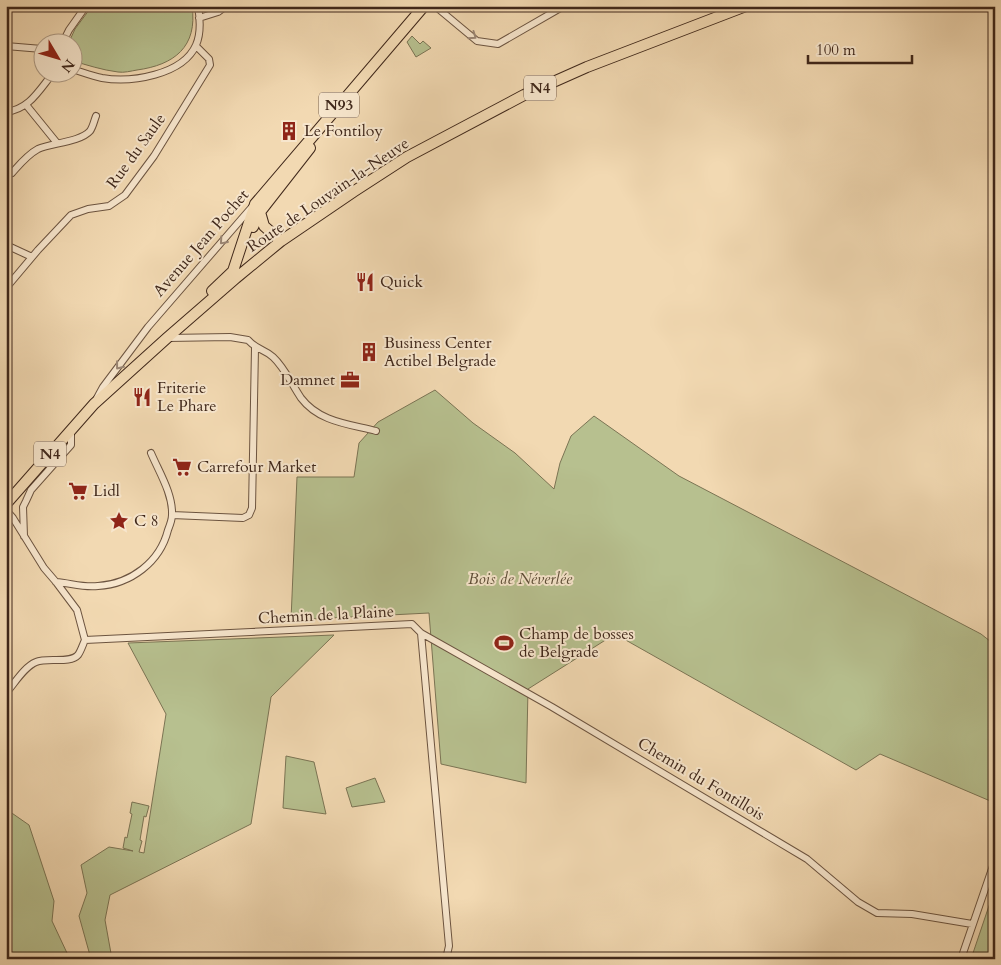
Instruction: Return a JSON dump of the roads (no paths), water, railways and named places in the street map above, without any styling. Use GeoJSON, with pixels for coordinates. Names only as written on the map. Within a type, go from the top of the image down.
{"type":"FeatureCollection","features":[{"type":"Feature","properties":{"kind":"main road","name":"N93"},"geometry":{"type":"LineString","coordinates":[[208,302],[212,291],[233,271],[258,208],[271,197],[424,6]]}},
{"type":"Feature","properties":{"kind":"main road","name":"Avenue Jean Pochet"},"geometry":{"type":"LineString","coordinates":[[258,208],[424,6]]}},
{"type":"Feature","properties":{"kind":"main road","name":"Route de Louvain-la-Neuve"},"geometry":{"type":"LineString","coordinates":[[208,302],[281,242],[407,157],[524,95],[731,8],[746,6]]}},
{"type":"Feature","properties":{"kind":"main road"},"geometry":{"type":"LineString","coordinates":[[258,208],[264,226],[281,242]]}},
{"type":"Feature","properties":{"kind":"main road"},"geometry":{"type":"LineString","coordinates":[[236,278],[258,208]]}},
{"type":"Feature","properties":{"kind":"main road","name":"N4"},"geometry":{"type":"LineString","coordinates":[[94,404],[208,302]]}},
{"type":"Feature","properties":{"kind":"main road","name":"Avenue Jean Pochet"},"geometry":{"type":"LineString","coordinates":[[6,504],[94,404]]}},
{"type":"Feature","properties":{"kind":"street"},"geometry":{"type":"LineString","coordinates":[[68,32],[86,6]]}},
{"type":"Feature","properties":{"kind":"street"},"geometry":{"type":"LineString","coordinates":[[82,72],[102,78],[132,79],[158,74],[184,61],[196,46],[199,32],[198,6]]}},
{"type":"Feature","properties":{"kind":"street"},"geometry":{"type":"LineString","coordinates":[[199,18],[218,12],[226,6]]}},
{"type":"Feature","properties":{"kind":"street"},"geometry":{"type":"LineString","coordinates":[[435,6],[478,41],[498,44],[564,6]]}},
{"type":"Feature","properties":{"kind":"street"},"geometry":{"type":"LineString","coordinates":[[6,46],[32,48]]}},
{"type":"Feature","properties":{"kind":"street","name":"Rue du Saule"},"geometry":{"type":"LineString","coordinates":[[6,288],[71,215],[88,209],[110,206],[125,195],[154,156],[210,65],[209,59],[196,46]]}},
{"type":"Feature","properties":{"kind":"street"},"geometry":{"type":"LineString","coordinates":[[6,112],[15,111],[27,106],[46,82]]}},
{"type":"Feature","properties":{"kind":"street"},"geometry":{"type":"LineString","coordinates":[[27,106],[57,142]]}},
{"type":"Feature","properties":{"kind":"street"},"geometry":{"type":"LineString","coordinates":[[12,173],[26,157],[38,149],[57,142],[78,138],[90,131],[96,116]]}},
{"type":"Feature","properties":{"kind":"street","name":"Avenue Jean Pochet"},"geometry":{"type":"LineString","coordinates":[[94,404],[103,387],[148,327],[258,208]]}},
{"type":"Feature","properties":{"kind":"street"},"geometry":{"type":"LineString","coordinates":[[6,245],[32,257]]}},
{"type":"Feature","properties":{"kind":"street"},"geometry":{"type":"LineString","coordinates":[[167,338],[230,337],[248,340],[255,348],[265,351],[274,357],[301,398],[313,411],[339,422],[376,431]]}},
{"type":"Feature","properties":{"kind":"street"},"geometry":{"type":"LineString","coordinates":[[172,515],[243,518],[249,515],[252,508],[255,348]]}},
{"type":"Feature","properties":{"kind":"street"},"geometry":{"type":"LineString","coordinates":[[24,537],[23,507],[31,490],[71,444],[71,430]]}},
{"type":"Feature","properties":{"kind":"street"},"geometry":{"type":"LineString","coordinates":[[56,582],[96,587],[123,581],[144,569],[155,558],[166,539],[172,515],[169,496],[151,453]]}},
{"type":"Feature","properties":{"kind":"street"},"geometry":{"type":"LineString","coordinates":[[6,510],[44,568],[77,610],[85,640],[78,655],[72,659],[35,662],[6,693]]}},
{"type":"Feature","properties":{"kind":"street","name":"Chemin de la Plaine"},"geometry":{"type":"LineString","coordinates":[[85,640],[412,624],[420,633]]}},
{"type":"Feature","properties":{"kind":"street"},"geometry":{"type":"LineString","coordinates":[[420,633],[449,946],[446,959]]}},
{"type":"Feature","properties":{"kind":"street","name":"Chemin du Fontillois"},"geometry":{"type":"LineString","coordinates":[[420,633],[552,707],[807,859],[858,902],[877,913],[912,914],[972,924]]}},
{"type":"Feature","properties":{"kind":"street"},"geometry":{"type":"LineString","coordinates":[[960,959],[995,860]]}},
{"type":"Feature","properties":{"kind":"place","name":"Le Fontiloy"},"geometry":{"type":"Point","coordinates":[289,131]}},
{"type":"Feature","properties":{"kind":"place","name":"Quick"},"geometry":{"type":"Point","coordinates":[365,282]}},
{"type":"Feature","properties":{"kind":"place","name":"Business Center Actibel Belgrade"},"geometry":{"type":"Point","coordinates":[369,352]}},
{"type":"Feature","properties":{"kind":"place","name":"Damnet"},"geometry":{"type":"Point","coordinates":[350,380]}},
{"type":"Feature","properties":{"kind":"place","name":"Friterie Le Phare"},"geometry":{"type":"Point","coordinates":[142,397]}},
{"type":"Feature","properties":{"kind":"place","name":"Carrefour Market"},"geometry":{"type":"Point","coordinates":[182,467]}},
{"type":"Feature","properties":{"kind":"place","name":"Lidl"},"geometry":{"type":"Point","coordinates":[78,491]}},
{"type":"Feature","properties":{"kind":"place","name":"C 8"},"geometry":{"type":"Point","coordinates":[119,521]}},
{"type":"Feature","properties":{"kind":"place","name":"Champ de bosses de Belgrade"},"geometry":{"type":"Point","coordinates":[504,643]}},
{"type":"Feature","properties":{"kind":"park label","name":"Bois de Néverlée"},"geometry":{"type":"Point","coordinates":[520,579]}}]}
